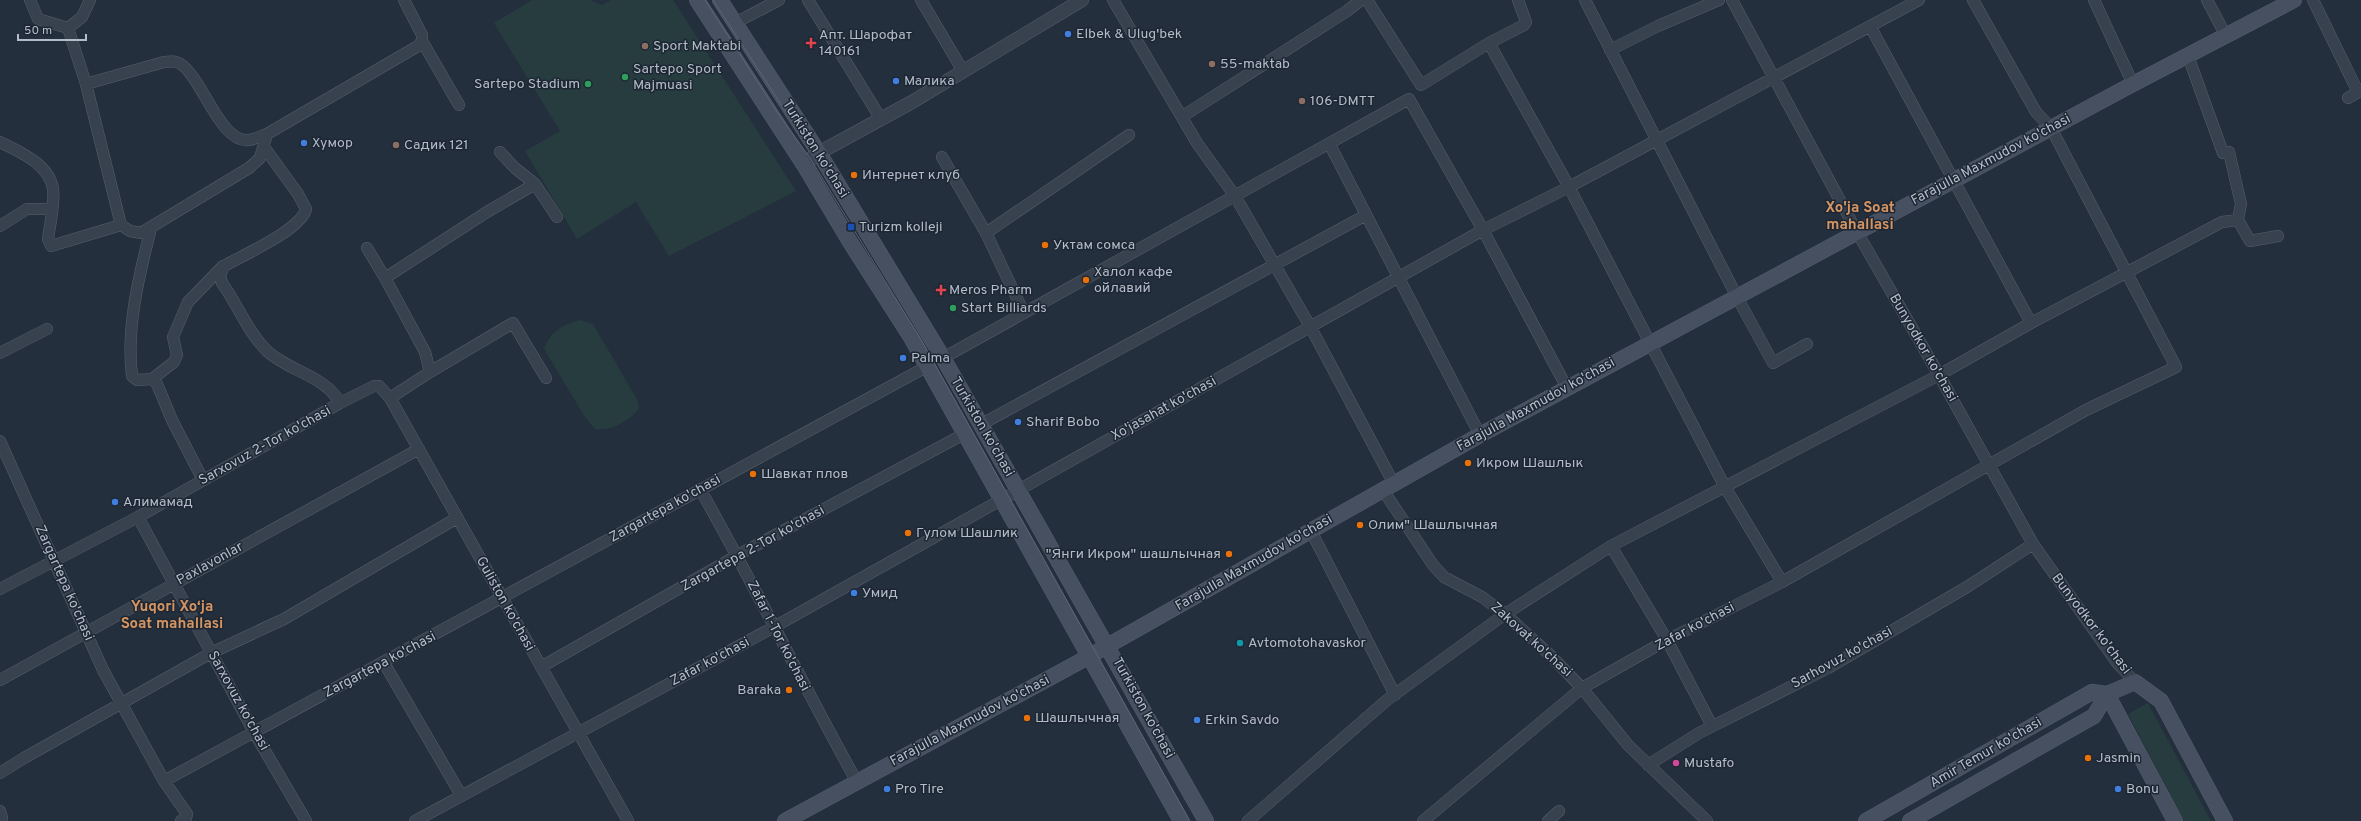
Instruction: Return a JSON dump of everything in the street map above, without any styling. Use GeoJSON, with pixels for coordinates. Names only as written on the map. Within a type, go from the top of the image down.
{"type":"FeatureCollection","features":[{"type":"Feature","properties":{"kind":"main road","name":"Turkiston ko'chasi"},"geometry":{"type":"LineString","coordinates":[[697,0],[804,165],[928,366],[1181,821]]}},
{"type":"Feature","properties":{"kind":"main road","name":"Turkiston ko'chasi"},"geometry":{"type":"LineString","coordinates":[[720,0],[819,153],[943,358],[980,425],[1108,646],[1206,821]]}},
{"type":"Feature","properties":{"kind":"main road","name":"Farajulla Maxmudov ko'chasi"},"geometry":{"type":"LineString","coordinates":[[785,821],[1108,646],[1480,435],[1566,388],[2133,84],[2294,0]]}},
{"type":"Feature","properties":{"kind":"main road","name":"Amir Temur ko'chasi"},"geometry":{"type":"LineString","coordinates":[[1866,821],[2092,692],[2107,694],[2135,682]]}},
{"type":"Feature","properties":{"kind":"main road"},"geometry":{"type":"LineString","coordinates":[[2135,682],[2158,697],[2225,821]]}},
{"type":"Feature","properties":{"kind":"main road","name":"Amir Temur ko'chasi"},"geometry":{"type":"LineString","coordinates":[[1910,821],[2094,716],[2107,694]]}},
{"type":"Feature","properties":{"kind":"main road"},"geometry":{"type":"LineString","coordinates":[[2107,694],[2175,821]]}},
{"type":"Feature","properties":{"kind":"street"},"geometry":{"type":"LineString","coordinates":[[30,0],[38,19],[68,28]]}},
{"type":"Feature","properties":{"kind":"street"},"geometry":{"type":"LineString","coordinates":[[68,28],[82,17],[90,0]]}},
{"type":"Feature","properties":{"kind":"street"},"geometry":{"type":"LineString","coordinates":[[404,0],[422,35],[422,41],[459,105]]}},
{"type":"Feature","properties":{"kind":"street"},"geometry":{"type":"LineString","coordinates":[[735,23],[779,0]]}},
{"type":"Feature","properties":{"kind":"street"},"geometry":{"type":"LineString","coordinates":[[808,0],[881,119]]}},
{"type":"Feature","properties":{"kind":"street"},"geometry":{"type":"LineString","coordinates":[[921,0],[963,72]]}},
{"type":"Feature","properties":{"kind":"street"},"geometry":{"type":"LineString","coordinates":[[804,165],[819,153],[963,72],[1082,0]]}},
{"type":"Feature","properties":{"kind":"street"},"geometry":{"type":"LineString","coordinates":[[1114,0],[1183,116],[1197,143],[1235,196],[1311,328],[1389,487]]}},
{"type":"Feature","properties":{"kind":"street"},"geometry":{"type":"LineString","coordinates":[[1183,116],[1347,11],[1361,0]]}},
{"type":"Feature","properties":{"kind":"street"},"geometry":{"type":"LineString","coordinates":[[1367,0],[1421,85],[1489,43],[1524,25],[1526,22],[1518,0]]}},
{"type":"Feature","properties":{"kind":"street"},"geometry":{"type":"LineString","coordinates":[[1585,0],[1737,297],[1773,363],[1807,344]]}},
{"type":"Feature","properties":{"kind":"street"},"geometry":{"type":"LineString","coordinates":[[1610,50],[1719,0]]}},
{"type":"Feature","properties":{"kind":"street","name":"Bunyodkor ko'chasi"},"geometry":{"type":"LineString","coordinates":[[1732,0],[1857,232],[2033,544],[2118,664],[2135,682]]}},
{"type":"Feature","properties":{"kind":"street","name":"Xo'jasahat ko'chasi"},"geometry":{"type":"LineString","coordinates":[[1002,498],[1311,328],[1483,230],[1569,187],[1656,139],[1919,0]]}},
{"type":"Feature","properties":{"kind":"street"},"geometry":{"type":"LineString","coordinates":[[1973,0],[2036,112],[2051,128],[2128,272]]}},
{"type":"Feature","properties":{"kind":"street"},"geometry":{"type":"LineString","coordinates":[[2094,0],[2133,84]]}},
{"type":"Feature","properties":{"kind":"street"},"geometry":{"type":"LineString","coordinates":[[2207,0],[2226,36]]}},
{"type":"Feature","properties":{"kind":"street"},"geometry":{"type":"LineString","coordinates":[[2313,0],[2359,91],[2348,98]]}},
{"type":"Feature","properties":{"kind":"street"},"geometry":{"type":"LineString","coordinates":[[1870,26],[1955,180],[2031,323]]}},
{"type":"Feature","properties":{"kind":"street"},"geometry":{"type":"LineString","coordinates":[[68,28],[86,84],[122,225],[130,231],[141,233],[151,228],[249,168],[260,158],[267,134]]}},
{"type":"Feature","properties":{"kind":"street"},"geometry":{"type":"LineString","coordinates":[[86,84],[164,62],[176,62],[186,68],[222,124],[234,136],[248,140],[267,134],[418,46],[422,41]]}},
{"type":"Feature","properties":{"kind":"street"},"geometry":{"type":"LineString","coordinates":[[1489,43],[1569,187],[1725,487],[1782,582]]}},
{"type":"Feature","properties":{"kind":"street"},"geometry":{"type":"LineString","coordinates":[[2188,56],[2223,153],[2229,152],[2241,204],[2238,220],[2250,241],[2278,236]]}},
{"type":"Feature","properties":{"kind":"street"},"geometry":{"type":"LineString","coordinates":[[943,358],[1024,312],[1330,145],[1409,99],[1483,230],[1566,388]]}},
{"type":"Feature","properties":{"kind":"street"},"geometry":{"type":"LineString","coordinates":[[986,233],[1130,135]]}},
{"type":"Feature","properties":{"kind":"street"},"geometry":{"type":"LineString","coordinates":[[0,142],[31,158],[46,172],[53,189],[48,239],[51,246],[122,225]]}},
{"type":"Feature","properties":{"kind":"street"},"geometry":{"type":"LineString","coordinates":[[1330,145],[1480,435]]}},
{"type":"Feature","properties":{"kind":"street"},"geometry":{"type":"LineString","coordinates":[[151,228],[136,292],[132,325],[131,367],[132,376],[137,380],[152,379],[174,362],[177,355],[173,337],[188,302],[224,266],[284,232],[304,217],[306,209],[298,194],[264,147]]}},
{"type":"Feature","properties":{"kind":"street"},"geometry":{"type":"LineString","coordinates":[[500,152],[515,168],[535,184],[557,217]]}},
{"type":"Feature","properties":{"kind":"street"},"geometry":{"type":"LineString","coordinates":[[942,157],[986,233],[1024,312]]}},
{"type":"Feature","properties":{"kind":"street"},"geometry":{"type":"LineString","coordinates":[[385,278],[480,216],[535,184]]}},
{"type":"Feature","properties":{"kind":"street"},"geometry":{"type":"LineString","coordinates":[[0,226],[27,209],[51,209]]}},
{"type":"Feature","properties":{"kind":"street"},"geometry":{"type":"LineString","coordinates":[[980,425],[1273,264],[1366,215]]}},
{"type":"Feature","properties":{"kind":"street"},"geometry":{"type":"LineString","coordinates":[[1248,821],[1395,695],[1505,614],[1611,546],[1939,375],[2031,323],[2222,222],[2238,220]]}},
{"type":"Feature","properties":{"kind":"street"},"geometry":{"type":"LineString","coordinates":[[367,248],[425,352],[430,372]]}},
{"type":"Feature","properties":{"kind":"street"},"geometry":{"type":"LineString","coordinates":[[224,266],[220,275],[222,283],[253,337],[287,366],[328,386],[340,404]]}},
{"type":"Feature","properties":{"kind":"street","name":"Zafar ko'chasi"},"geometry":{"type":"LineString","coordinates":[[1423,821],[1582,688],[1667,640],[1782,582],[2086,410],[2176,367],[2128,272]]}},
{"type":"Feature","properties":{"kind":"street"},"geometry":{"type":"LineString","coordinates":[[390,398],[430,372],[513,323],[546,378]]}},
{"type":"Feature","properties":{"kind":"street"},"geometry":{"type":"LineString","coordinates":[[0,353],[47,329]]}},
{"type":"Feature","properties":{"kind":"street","name":"Zargartepa ko'chasi"},"geometry":{"type":"LineString","coordinates":[[0,441],[55,559],[87,633],[121,704],[164,781],[502,599],[700,489],[928,366]]}},
{"type":"Feature","properties":{"kind":"street"},"geometry":{"type":"LineString","coordinates":[[152,379],[157,384],[203,480]]}},
{"type":"Feature","properties":{"kind":"street","name":"Sarxovuz 2-Tor ko'chasi"},"geometry":{"type":"LineString","coordinates":[[0,589],[138,517],[374,386],[382,387]]}},
{"type":"Feature","properties":{"kind":"street","name":"Guliston ko'chasi"},"geometry":{"type":"LineString","coordinates":[[382,387],[419,448],[502,599],[628,821]]}},
{"type":"Feature","properties":{"kind":"street","name":"Zargartepa 2-Tor ko'chasi"},"geometry":{"type":"LineString","coordinates":[[541,667],[738,555],[966,434]]}},
{"type":"Feature","properties":{"kind":"street","name":"Paxlavonlar"},"geometry":{"type":"LineString","coordinates":[[0,680],[419,448]]}},
{"type":"Feature","properties":{"kind":"street","name":"Zakovat ko'chasi"},"geometry":{"type":"LineString","coordinates":[[1389,487],[1433,564],[1444,577],[1482,597],[1505,614],[1548,653],[1582,688]]}},
{"type":"Feature","properties":{"kind":"street","name":"Zafar 1-Tor ko'chasi"},"geometry":{"type":"LineString","coordinates":[[700,489],[738,555],[809,695],[857,782]]}},
{"type":"Feature","properties":{"kind":"street","name":"Zafar ko'chasi"},"geometry":{"type":"LineString","coordinates":[[415,821],[774,627],[1002,498]]}},
{"type":"Feature","properties":{"kind":"street","name":"Sarxovuz ko'chasi"},"geometry":{"type":"LineString","coordinates":[[138,517],[176,583],[254,732],[306,821]]}},
{"type":"Feature","properties":{"kind":"street"},"geometry":{"type":"LineString","coordinates":[[0,773],[212,653],[284,619],[458,518]]}},
{"type":"Feature","properties":{"kind":"street"},"geometry":{"type":"LineString","coordinates":[[1311,531],[1395,695]]}},
{"type":"Feature","properties":{"kind":"street","name":"Sarhovuz ko'chasi"},"geometry":{"type":"LineString","coordinates":[[1648,765],[1712,726],[1828,668],[1967,587],[2033,544]]}},
{"type":"Feature","properties":{"kind":"street"},"geometry":{"type":"LineString","coordinates":[[1611,546],[1667,640],[1712,726]]}},
{"type":"Feature","properties":{"kind":"street"},"geometry":{"type":"LineString","coordinates":[[384,663],[461,795]]}},
{"type":"Feature","properties":{"kind":"street"},"geometry":{"type":"LineString","coordinates":[[1582,688],[1628,745],[1707,821]]}},
{"type":"Feature","properties":{"kind":"street"},"geometry":{"type":"LineString","coordinates":[[164,781],[187,814],[186,818],[181,821]]}},
{"type":"Feature","properties":{"kind":"street"},"geometry":{"type":"LineString","coordinates":[[1548,821],[1559,811]]}},
{"type":"Feature","properties":{"kind":"green space","name":"Sartepo Sport Majmuasi"},"geometry":{"type":"Polygon","coordinates":[[[532,0],[590,0],[602,5],[611,0],[673,0],[796,191],[669,256],[636,202],[577,239],[525,151],[560,131],[494,23],[532,0]]]}},
{"type":"Feature","properties":{"kind":"green space"},"geometry":{"type":"Polygon","coordinates":[[[579,320],[593,324],[638,401],[639,409],[624,422],[607,429],[595,429],[585,417],[544,349],[550,337],[557,330],[579,320]]]}},
{"type":"Feature","properties":{"kind":"green space"},"geometry":{"type":"Polygon","coordinates":[[[2148,703],[2211,821],[2184,821],[2128,714],[2148,703]]]}},
{"type":"Feature","properties":{"kind":"tram line"},"geometry":{"type":"LineString","coordinates":[[705,0],[777,112],[810,158],[923,343],[1190,821]]}},
{"type":"Feature","properties":{"kind":"tram line"},"geometry":{"type":"LineString","coordinates":[[713,0],[812,152]]}},
{"type":"Feature","properties":{"kind":"place","name":"Elbek & Ulug'bek"},"geometry":{"type":"Point","coordinates":[1068,34]}},
{"type":"Feature","properties":{"kind":"place","name":"Апт. Шарофат 140161"},"geometry":{"type":"Point","coordinates":[811,43]}},
{"type":"Feature","properties":{"kind":"place","name":"Sport Maktabi"},"geometry":{"type":"Point","coordinates":[645,46]}},
{"type":"Feature","properties":{"kind":"place","name":"55-maktab"},"geometry":{"type":"Point","coordinates":[1212,64]}},
{"type":"Feature","properties":{"kind":"place","name":"Sartepo Sport Majmuasi"},"geometry":{"type":"Point","coordinates":[625,77]}},
{"type":"Feature","properties":{"kind":"place","name":"Малика"},"geometry":{"type":"Point","coordinates":[896,81]}},
{"type":"Feature","properties":{"kind":"place","name":"Sartepo Stadium"},"geometry":{"type":"Point","coordinates":[588,84]}},
{"type":"Feature","properties":{"kind":"place","name":"106-DMTT"},"geometry":{"type":"Point","coordinates":[1302,101]}},
{"type":"Feature","properties":{"kind":"place","name":"Хумор"},"geometry":{"type":"Point","coordinates":[304,143]}},
{"type":"Feature","properties":{"kind":"place","name":"Садик 121"},"geometry":{"type":"Point","coordinates":[396,145]}},
{"type":"Feature","properties":{"kind":"place","name":"Интернет клуб"},"geometry":{"type":"Point","coordinates":[854,175]}},
{"type":"Feature","properties":{"kind":"place","name":"Turizm kolleji"},"geometry":{"type":"Point","coordinates":[851,227]}},
{"type":"Feature","properties":{"kind":"place","name":"Уктам сомса"},"geometry":{"type":"Point","coordinates":[1045,245]}},
{"type":"Feature","properties":{"kind":"place","name":"Халол кафе ойлавий"},"geometry":{"type":"Point","coordinates":[1086,280]}},
{"type":"Feature","properties":{"kind":"place","name":"Meros Pharm"},"geometry":{"type":"Point","coordinates":[941,290]}},
{"type":"Feature","properties":{"kind":"place","name":"Start Billiards"},"geometry":{"type":"Point","coordinates":[953,308]}},
{"type":"Feature","properties":{"kind":"place","name":"Palma"},"geometry":{"type":"Point","coordinates":[903,358]}},
{"type":"Feature","properties":{"kind":"place","name":"Sharif Bobo"},"geometry":{"type":"Point","coordinates":[1018,422]}},
{"type":"Feature","properties":{"kind":"place","name":"Икром Шашлык"},"geometry":{"type":"Point","coordinates":[1468,463]}},
{"type":"Feature","properties":{"kind":"place","name":"Шавкат плов"},"geometry":{"type":"Point","coordinates":[753,474]}},
{"type":"Feature","properties":{"kind":"place","name":"Алимамад"},"geometry":{"type":"Point","coordinates":[115,502]}},
{"type":"Feature","properties":{"kind":"place","name":"Олим\" Шашлычная"},"geometry":{"type":"Point","coordinates":[1360,525]}},
{"type":"Feature","properties":{"kind":"place","name":"Гулом Шашлик"},"geometry":{"type":"Point","coordinates":[908,533]}},
{"type":"Feature","properties":{"kind":"place","name":"\"Янги Икром\" шашлычная"},"geometry":{"type":"Point","coordinates":[1229,554]}},
{"type":"Feature","properties":{"kind":"place","name":"Умид"},"geometry":{"type":"Point","coordinates":[854,593]}},
{"type":"Feature","properties":{"kind":"place","name":"Avtomotohavaskor"},"geometry":{"type":"Point","coordinates":[1240,643]}},
{"type":"Feature","properties":{"kind":"place","name":"Baraka"},"geometry":{"type":"Point","coordinates":[789,690]}},
{"type":"Feature","properties":{"kind":"place","name":"Шашлычная"},"geometry":{"type":"Point","coordinates":[1027,718]}},
{"type":"Feature","properties":{"kind":"place","name":"Erkin Savdo"},"geometry":{"type":"Point","coordinates":[1197,720]}},
{"type":"Feature","properties":{"kind":"place","name":"Jasmin"},"geometry":{"type":"Point","coordinates":[2088,758]}},
{"type":"Feature","properties":{"kind":"place","name":"Mustafo"},"geometry":{"type":"Point","coordinates":[1676,763]}},
{"type":"Feature","properties":{"kind":"place","name":"Pro Tire"},"geometry":{"type":"Point","coordinates":[887,789]}},
{"type":"Feature","properties":{"kind":"place","name":"Bonu"},"geometry":{"type":"Point","coordinates":[2118,789]}},
{"type":"Feature","properties":{"kind":"district","name":"Xo'ja Soat mahallasi"},"geometry":{"type":"Point","coordinates":[1860,216]}},
{"type":"Feature","properties":{"kind":"district","name":"Yuqori Xo‘ja Soat mahallasi"},"geometry":{"type":"Point","coordinates":[172,616]}}]}
